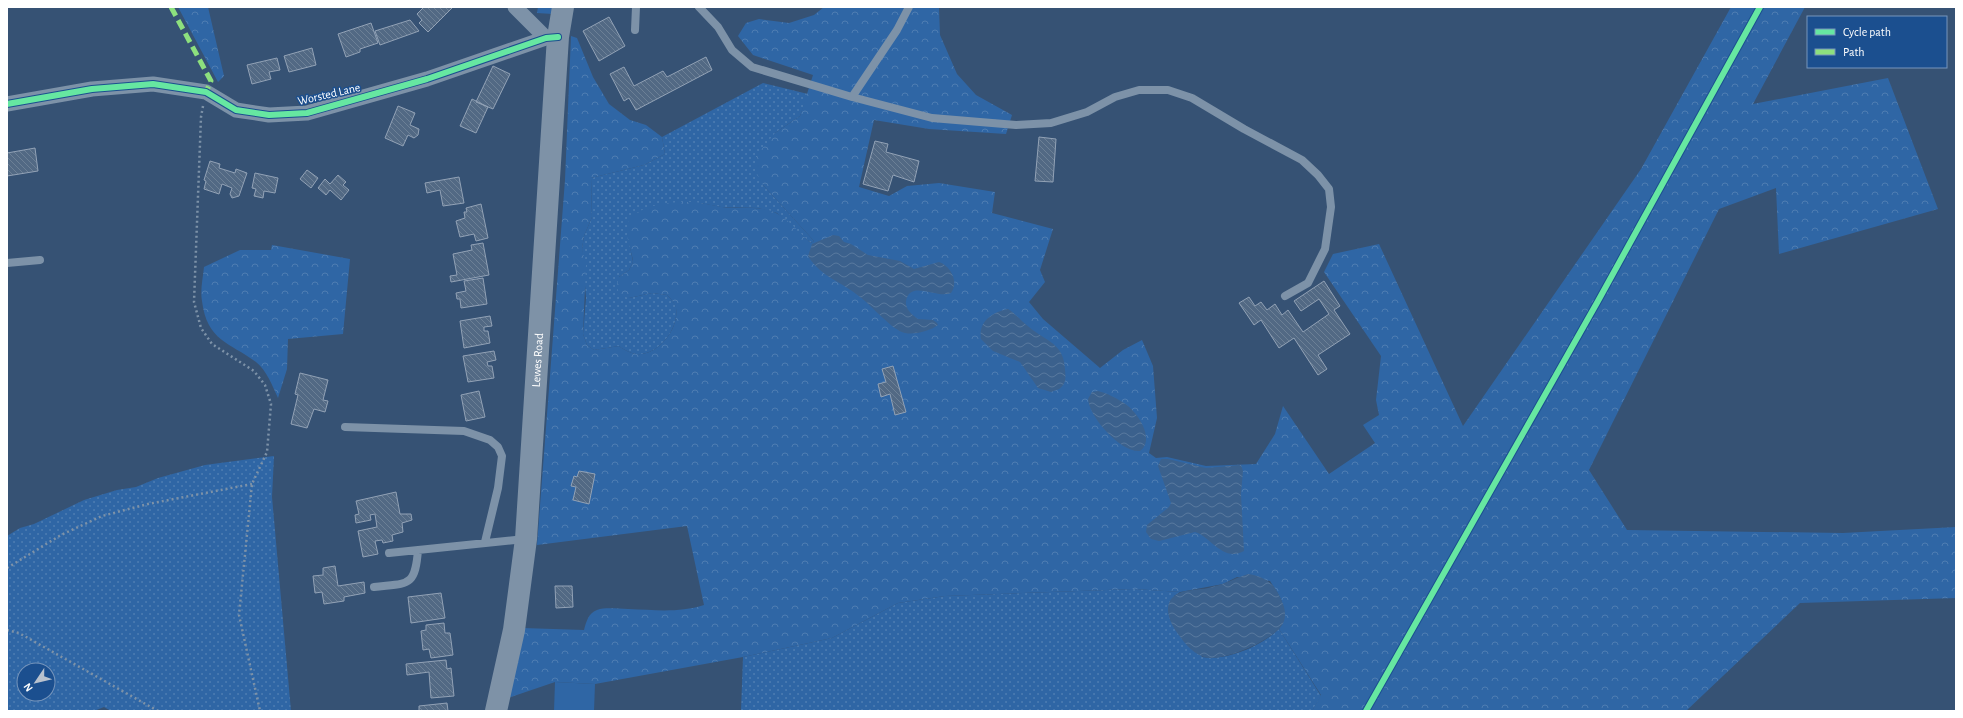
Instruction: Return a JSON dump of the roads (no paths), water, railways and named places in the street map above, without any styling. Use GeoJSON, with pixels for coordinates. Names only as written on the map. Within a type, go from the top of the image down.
{"type":"FeatureCollection","features":[{"type":"Feature","properties":{"kind":"highway","name":"Lewes Road"},"geometry":{"type":"LineString","coordinates":[[496,711],[514,630],[526,539],[552,38],[564,7]]}},
{"type":"Feature","properties":{"kind":"street"},"geometry":{"type":"LineString","coordinates":[[515,7],[552,38]]}},
{"type":"Feature","properties":{"kind":"street","name":"Worsted Lane"},"geometry":{"type":"LineString","coordinates":[[7,104],[92,89],[153,84],[206,92],[236,110],[269,114],[307,113],[427,79],[552,38]]}},
{"type":"Feature","properties":{"kind":"lane"},"geometry":{"type":"LineString","coordinates":[[635,30],[636,7]]}},
{"type":"Feature","properties":{"kind":"lane"},"geometry":{"type":"LineString","coordinates":[[700,7],[718,27],[732,50],[752,67],[852,97],[932,118],[1016,125],[1050,123],[1087,112],[1115,97],[1139,90],[1168,90],[1192,98],[1244,129],[1302,160],[1318,175],[1329,189],[1331,207],[1325,250],[1308,283],[1285,296]]}},
{"type":"Feature","properties":{"kind":"lane"},"geometry":{"type":"LineString","coordinates":[[852,97],[897,30],[909,7]]}},
{"type":"Feature","properties":{"kind":"lane"},"geometry":{"type":"LineString","coordinates":[[7,263],[40,260]]}},
{"type":"Feature","properties":{"kind":"lane"},"geometry":{"type":"LineString","coordinates":[[345,427],[464,430],[490,440],[498,447],[502,456],[492,520],[485,542]]}},
{"type":"Feature","properties":{"kind":"lane"},"geometry":{"type":"LineString","coordinates":[[389,553],[526,539]]}},
{"type":"Feature","properties":{"kind":"lane"},"geometry":{"type":"LineString","coordinates":[[374,587],[404,583],[411,579],[415,572],[418,550]]}},
{"type":"Feature","properties":{"kind":"water"},"geometry":{"type":"Polygon","coordinates":[[[833,235],[839,236],[844,242],[851,244],[868,255],[900,261],[914,269],[939,262],[947,267],[954,279],[951,293],[939,294],[918,290],[913,291],[906,301],[911,314],[918,319],[933,320],[938,325],[918,333],[905,333],[900,331],[888,323],[865,301],[819,269],[808,256],[812,244],[833,235]]]}},
{"type":"Feature","properties":{"kind":"water"},"geometry":{"type":"Polygon","coordinates":[[[1008,309],[1029,327],[1058,348],[1064,361],[1065,373],[1064,383],[1059,389],[1051,392],[1038,388],[1020,362],[993,351],[981,339],[982,328],[987,319],[1002,310],[1008,309]]]}},
{"type":"Feature","properties":{"kind":"water"},"geometry":{"type":"Polygon","coordinates":[[[1098,391],[1124,403],[1139,419],[1143,426],[1146,440],[1140,451],[1132,450],[1115,440],[1100,424],[1094,415],[1088,399],[1092,392],[1098,391]]]}},
{"type":"Feature","properties":{"kind":"water"},"geometry":{"type":"Polygon","coordinates":[[[1161,459],[1168,459],[1206,468],[1241,465],[1243,471],[1241,494],[1244,551],[1236,554],[1229,554],[1195,532],[1159,541],[1151,539],[1146,532],[1147,525],[1169,507],[1171,503],[1158,466],[1161,459]]]}},
{"type":"Feature","properties":{"kind":"water"},"geometry":{"type":"Polygon","coordinates":[[[1248,574],[1258,576],[1266,580],[1279,595],[1285,614],[1284,621],[1280,628],[1262,641],[1227,656],[1208,658],[1199,655],[1184,642],[1174,629],[1168,611],[1168,605],[1171,600],[1175,595],[1182,592],[1217,586],[1248,574]]]}}]}
